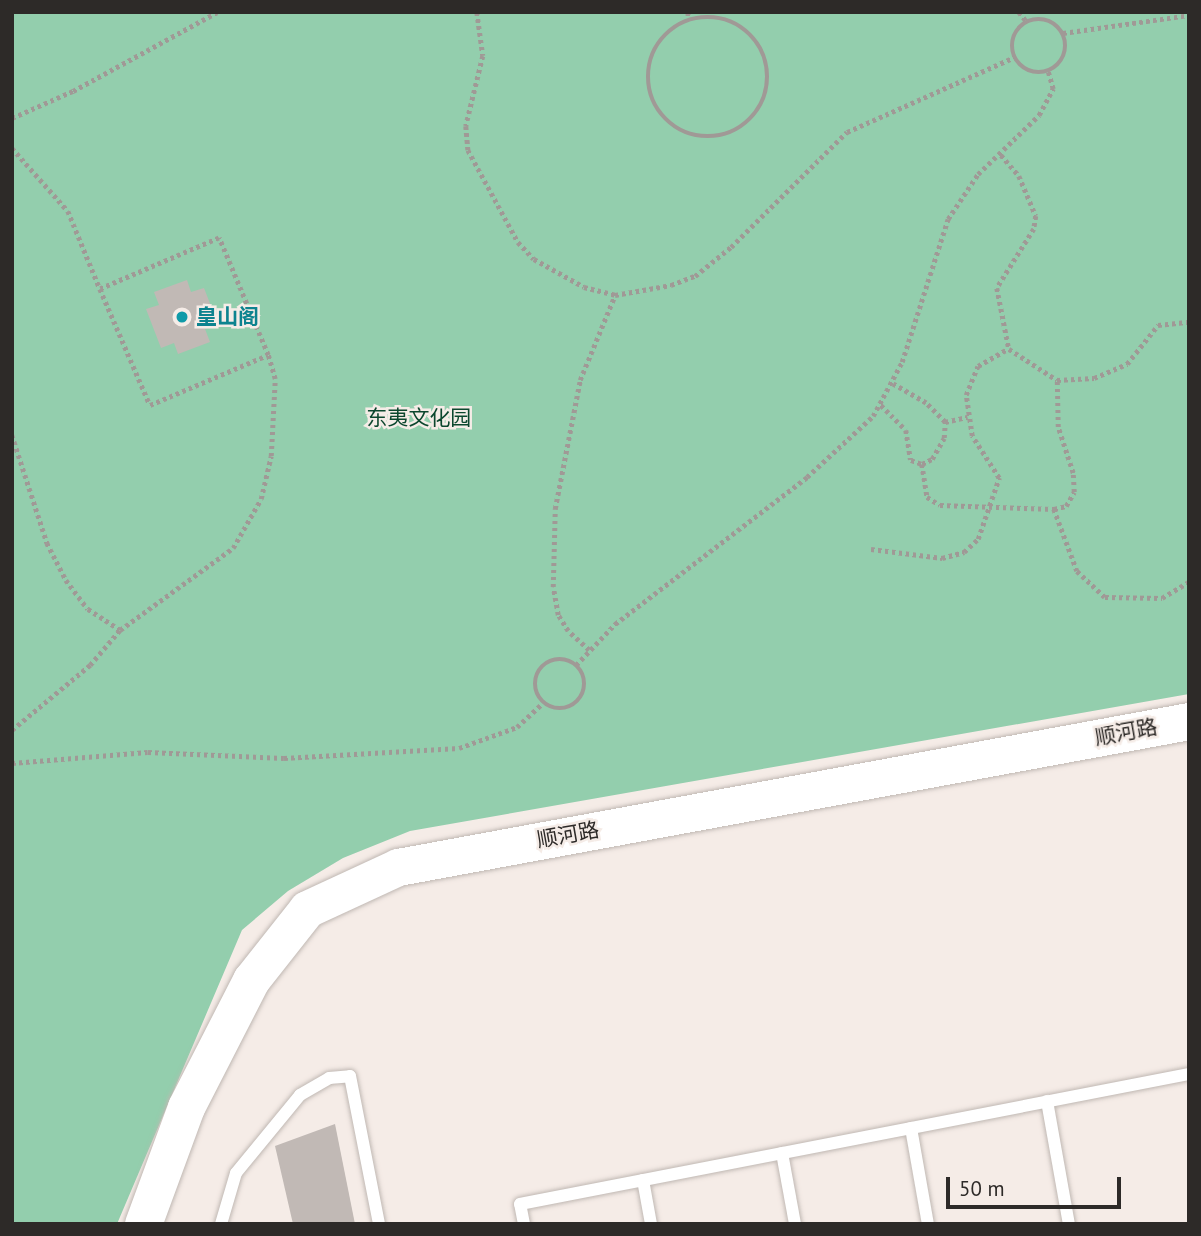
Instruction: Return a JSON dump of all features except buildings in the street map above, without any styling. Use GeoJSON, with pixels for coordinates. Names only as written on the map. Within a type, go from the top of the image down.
{"type":"FeatureCollection","features":[{"type":"Feature","properties":{"kind":"street","name":"顺河路"},"geometry":{"type":"LineString","coordinates":[[143,1224],[186,1107],[251,980],[307,909],[398,867],[1189,721]]}},
{"type":"Feature","properties":{"kind":"lane"},"geometry":{"type":"LineString","coordinates":[[524,1224],[520,1204],[1189,1074]]}},
{"type":"Feature","properties":{"kind":"lane"},"geometry":{"type":"LineString","coordinates":[[220,1224],[236,1173],[300,1095],[329,1078],[350,1076],[379,1224]]}},
{"type":"Feature","properties":{"kind":"lane"},"geometry":{"type":"LineString","coordinates":[[1047,1101],[1069,1224]]}},
{"type":"Feature","properties":{"kind":"lane"},"geometry":{"type":"LineString","coordinates":[[911,1128],[928,1224]]}},
{"type":"Feature","properties":{"kind":"lane"},"geometry":{"type":"LineString","coordinates":[[782,1153],[795,1224]]}},
{"type":"Feature","properties":{"kind":"lane"},"geometry":{"type":"LineString","coordinates":[[643,1180],[652,1224]]}},
{"type":"Feature","properties":{"kind":"path"},"geometry":{"type":"LineString","coordinates":[[12,118],[73,91],[218,12]]}},
{"type":"Feature","properties":{"kind":"path"},"geometry":{"type":"LineString","coordinates":[[477,12],[484,56],[467,125],[468,150],[518,243],[534,260],[584,287],[615,295],[671,285],[695,276],[731,247],[847,132],[1015,57]]}},
{"type":"Feature","properties":{"kind":"path"},"geometry":{"type":"LineString","coordinates":[[688,12],[689,20]]}},
{"type":"Feature","properties":{"kind":"path"},"geometry":{"type":"LineString","coordinates":[[1019,12],[1027,22]]}},
{"type":"Feature","properties":{"kind":"path"},"geometry":{"type":"LineString","coordinates":[[1063,33],[1189,15]]}},
{"type":"Feature","properties":{"kind":"path"},"geometry":{"type":"LineString","coordinates":[[703,17],[732,22],[755,39],[767,66],[766,94],[760,108],[746,124],[727,135],[705,138],[684,133],[671,126],[653,103],[650,60],[665,35],[689,20],[703,17]]}},
{"type":"Feature","properties":{"kind":"path"},"geometry":{"type":"LineString","coordinates":[[1027,22],[1051,22],[1063,33],[1062,60],[1048,71],[1030,71],[1015,57],[1014,37],[1027,22]]}},
{"type":"Feature","properties":{"kind":"path"},"geometry":{"type":"LineString","coordinates":[[576,665],[626,615],[807,478],[881,405],[893,384],[948,219],[978,174],[1001,155],[1051,97],[1048,71]]}},
{"type":"Feature","properties":{"kind":"path"},"geometry":{"type":"LineString","coordinates":[[12,148],[68,211],[150,405],[268,355]]}},
{"type":"Feature","properties":{"kind":"path"},"geometry":{"type":"LineString","coordinates":[[1001,155],[1019,176],[1036,216],[1034,229],[997,288],[1009,349],[1058,380],[1114,372],[1137,355],[1158,325],[1189,323]]}},
{"type":"Feature","properties":{"kind":"path"},"geometry":{"type":"LineString","coordinates":[[12,730],[82,673],[121,630],[217,561],[249,527],[264,488],[277,409],[268,355],[219,238],[100,289]]}},
{"type":"Feature","properties":{"kind":"path"},"geometry":{"type":"LineString","coordinates":[[589,650],[568,632],[558,615],[553,587],[555,509],[580,380],[615,295]]}},
{"type":"Feature","properties":{"kind":"path"},"geometry":{"type":"LineString","coordinates":[[871,549],[923,559],[957,556],[978,539],[999,478],[972,436],[966,395],[971,375],[984,360],[1009,349]]}},
{"type":"Feature","properties":{"kind":"path"},"geometry":{"type":"LineString","coordinates":[[922,464],[924,488],[933,503],[989,509],[1054,509],[1066,506],[1074,492],[1069,451],[1055,411],[1058,380]]}},
{"type":"Feature","properties":{"kind":"path"},"geometry":{"type":"LineString","coordinates":[[893,384],[926,403],[945,422]]}},
{"type":"Feature","properties":{"kind":"path"},"geometry":{"type":"LineString","coordinates":[[881,405],[898,417],[906,430],[911,460],[922,464]]}},
{"type":"Feature","properties":{"kind":"path"},"geometry":{"type":"LineString","coordinates":[[945,422],[968,417]]}},
{"type":"Feature","properties":{"kind":"path"},"geometry":{"type":"LineString","coordinates":[[922,464],[937,451],[945,422]]}},
{"type":"Feature","properties":{"kind":"path"},"geometry":{"type":"LineString","coordinates":[[12,435],[47,543],[66,580],[89,609],[121,630]]}},
{"type":"Feature","properties":{"kind":"path"},"geometry":{"type":"LineString","coordinates":[[1054,509],[1077,571],[1105,597],[1162,598],[1189,582]]}},
{"type":"Feature","properties":{"kind":"path"},"geometry":{"type":"LineString","coordinates":[[552,661],[576,665],[584,687],[576,704],[559,709],[543,703],[535,688],[538,671],[552,661]]}},
{"type":"Feature","properties":{"kind":"path"},"geometry":{"type":"LineString","coordinates":[[12,763],[148,752],[284,758],[451,748],[485,741],[517,727],[543,703]]}},
{"type":"Feature","properties":{"kind":"green space","name":"东夷文化园"},"geometry":{"type":"Polygon","coordinates":[[[12,12],[1189,12],[1189,694],[410,831],[343,858],[288,891],[242,930],[117,1224],[12,1224],[12,12]]]}},
{"type":"Feature","properties":{"kind":"place","name":"皇山阁"},"geometry":{"type":"Point","coordinates":[182,317]}}]}
